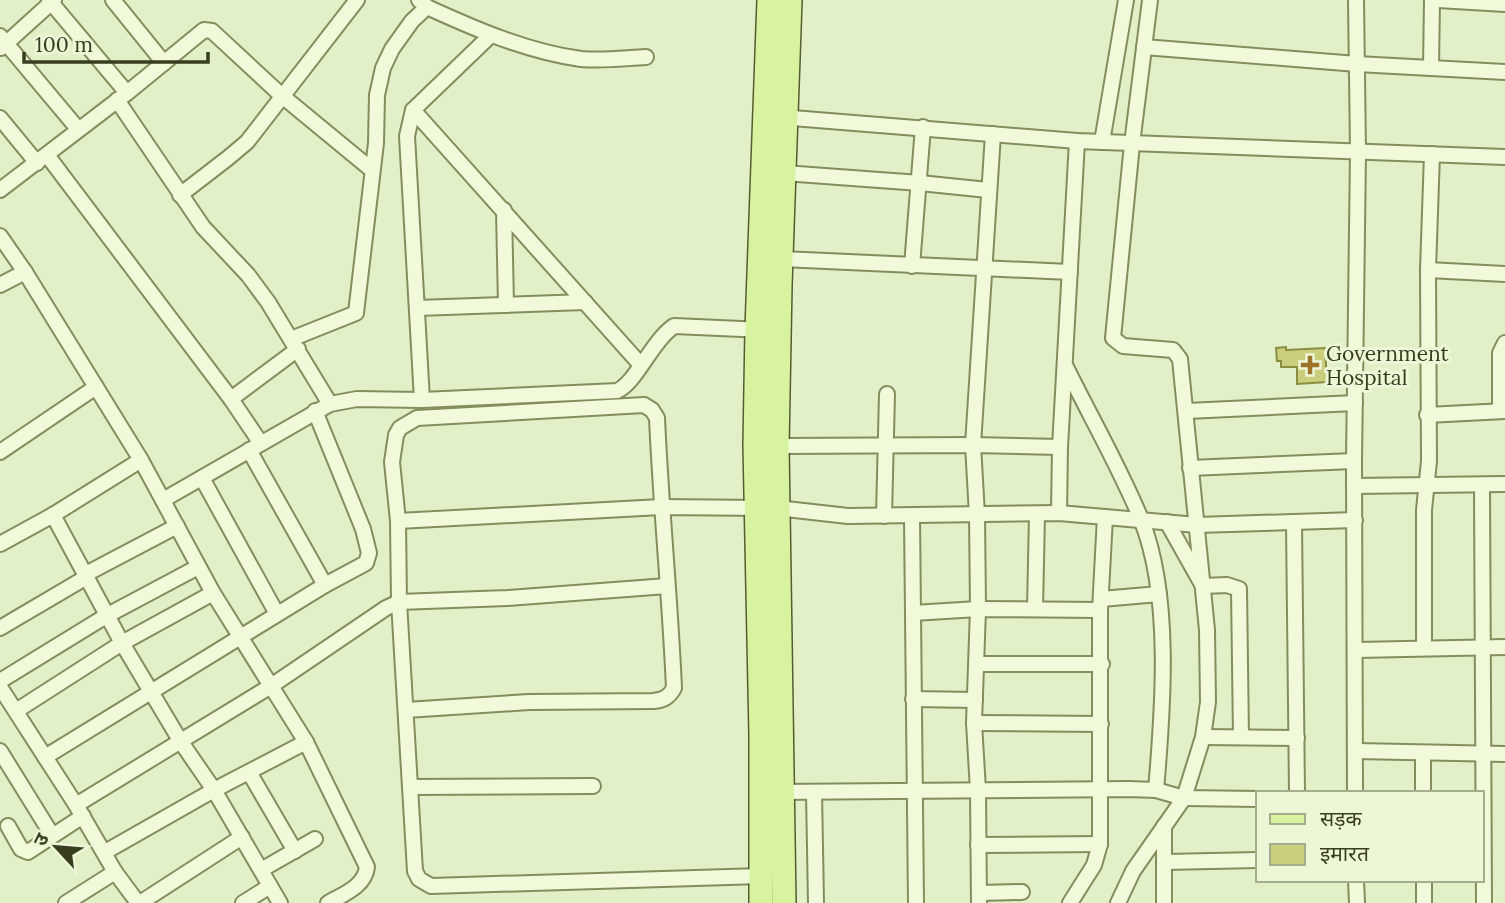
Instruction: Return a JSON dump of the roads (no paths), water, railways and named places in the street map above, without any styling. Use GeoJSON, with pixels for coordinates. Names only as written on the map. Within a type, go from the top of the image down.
{"type":"FeatureCollection","features":[{"type":"Feature","properties":{"kind":"main road"},"geometry":{"type":"LineString","coordinates":[[769,0],[775,116],[766,508],[772,792],[784,903]]}},
{"type":"Feature","properties":{"kind":"main road"},"geometry":{"type":"LineString","coordinates":[[766,508],[777,446],[768,330],[782,259],[784,173],[775,116],[790,0]]}},
{"type":"Feature","properties":{"kind":"main road"},"geometry":{"type":"LineString","coordinates":[[761,903],[761,876],[772,792]]}},
{"type":"Feature","properties":{"kind":"street"},"geometry":{"type":"LineString","coordinates":[[113,0],[163,63]]}},
{"type":"Feature","properties":{"kind":"street"},"geometry":{"type":"LineString","coordinates":[[180,195],[229,159],[247,142],[357,0]]}},
{"type":"Feature","properties":{"kind":"street"},"geometry":{"type":"LineString","coordinates":[[1118,903],[1133,871],[1180,797],[1203,737],[1209,671],[1180,359],[1177,353],[1167,348],[1123,346],[1113,338],[1117,143],[1126,0]]}},
{"type":"Feature","properties":{"kind":"street"},"geometry":{"type":"LineString","coordinates":[[1117,143],[1144,47],[1150,0]]}},
{"type":"Feature","properties":{"kind":"street"},"geometry":{"type":"LineString","coordinates":[[1355,791],[1354,461],[1358,152],[1356,0]]}},
{"type":"Feature","properties":{"kind":"street"},"geometry":{"type":"LineString","coordinates":[[1431,68],[1432,0]]}},
{"type":"Feature","properties":{"kind":"street"},"geometry":{"type":"LineString","coordinates":[[1438,0],[1505,4]]}},
{"type":"Feature","properties":{"kind":"street"},"geometry":{"type":"LineString","coordinates":[[78,129],[2,43],[51,1],[122,97],[180,195],[203,227],[248,275],[330,404]]}},
{"type":"Feature","properties":{"kind":"street"},"geometry":{"type":"LineString","coordinates":[[231,399],[294,344],[356,313],[376,144],[377,95],[383,68],[392,49],[423,4],[491,35],[581,58],[606,60],[646,57]]}},
{"type":"Feature","properties":{"kind":"street"},"geometry":{"type":"LineString","coordinates":[[0,190],[122,97],[204,30],[208,30],[372,170]]}},
{"type":"Feature","properties":{"kind":"street"},"geometry":{"type":"LineString","coordinates":[[422,400],[407,136],[413,110],[491,35]]}},
{"type":"Feature","properties":{"kind":"street"},"geometry":{"type":"LineString","coordinates":[[1144,47],[1357,64],[1505,72]]}},
{"type":"Feature","properties":{"kind":"street"},"geometry":{"type":"LineString","coordinates":[[413,110],[640,364]]}},
{"type":"Feature","properties":{"kind":"street"},"geometry":{"type":"LineString","coordinates":[[775,116],[1077,142],[1505,157]]}},
{"type":"Feature","properties":{"kind":"street"},"geometry":{"type":"LineString","coordinates":[[0,118],[42,159],[231,399],[326,585]]}},
{"type":"Feature","properties":{"kind":"street"},"geometry":{"type":"LineString","coordinates":[[912,266],[923,127]]}},
{"type":"Feature","properties":{"kind":"street"},"geometry":{"type":"LineString","coordinates":[[993,134],[972,445],[977,515],[978,609],[974,723],[979,898],[1022,892]]}},
{"type":"Feature","properties":{"kind":"street"},"geometry":{"type":"LineString","coordinates":[[1059,513],[1060,447],[1077,142]]}},
{"type":"Feature","properties":{"kind":"street"},"geometry":{"type":"LineString","coordinates":[[1424,648],[1424,510],[1429,461],[1428,270],[1432,155]]}},
{"type":"Feature","properties":{"kind":"street"},"geometry":{"type":"LineString","coordinates":[[784,173],[989,190]]}},
{"type":"Feature","properties":{"kind":"street"},"geometry":{"type":"LineString","coordinates":[[504,210],[506,305]]}},
{"type":"Feature","properties":{"kind":"street"},"geometry":{"type":"LineString","coordinates":[[0,236],[141,460],[198,567],[306,742],[368,867],[360,884],[328,903]]}},
{"type":"Feature","properties":{"kind":"street"},"geometry":{"type":"LineString","coordinates":[[782,259],[1070,272]]}},
{"type":"Feature","properties":{"kind":"street"},"geometry":{"type":"LineString","coordinates":[[1428,270],[1505,274]]}},
{"type":"Feature","properties":{"kind":"street"},"geometry":{"type":"LineString","coordinates":[[0,285],[25,272]]}},
{"type":"Feature","properties":{"kind":"street"},"geometry":{"type":"LineString","coordinates":[[417,308],[585,302]]}},
{"type":"Feature","properties":{"kind":"street"},"geometry":{"type":"LineString","coordinates":[[163,500],[330,404],[357,399],[422,400],[617,391],[629,383],[640,364],[674,326],[768,330]]}},
{"type":"Feature","properties":{"kind":"street"},"geometry":{"type":"LineString","coordinates":[[1427,415],[1502,411],[1500,353],[1505,343]]}},
{"type":"Feature","properties":{"kind":"street"},"geometry":{"type":"LineString","coordinates":[[1065,365],[1154,521],[1203,586]]}},
{"type":"Feature","properties":{"kind":"street"},"geometry":{"type":"LineString","coordinates":[[0,452],[96,387]]}},
{"type":"Feature","properties":{"kind":"street"},"geometry":{"type":"LineString","coordinates":[[884,516],[887,394]]}},
{"type":"Feature","properties":{"kind":"street"},"geometry":{"type":"LineString","coordinates":[[1186,411],[1355,403]]}},
{"type":"Feature","properties":{"kind":"street"},"geometry":{"type":"LineString","coordinates":[[406,710],[529,702],[662,700],[670,695],[674,688],[671,623],[657,418],[652,410],[644,405],[417,418],[400,428],[396,435],[392,462],[398,521],[399,601],[415,872],[419,879],[431,886],[761,876]]}},
{"type":"Feature","properties":{"kind":"street"},"geometry":{"type":"LineString","coordinates":[[45,757],[277,614],[366,563],[369,553],[363,529],[315,411]]}},
{"type":"Feature","properties":{"kind":"street"},"geometry":{"type":"LineString","coordinates":[[777,446],[1060,447]]}},
{"type":"Feature","properties":{"kind":"street"},"geometry":{"type":"LineString","coordinates":[[0,544],[54,515],[141,460]]}},
{"type":"Feature","properties":{"kind":"street"},"geometry":{"type":"LineString","coordinates":[[1190,468],[1354,461]]}},
{"type":"Feature","properties":{"kind":"street"},"geometry":{"type":"LineString","coordinates":[[202,478],[277,614]]}},
{"type":"Feature","properties":{"kind":"street"},"geometry":{"type":"LineString","coordinates":[[1354,486],[1505,484]]}},
{"type":"Feature","properties":{"kind":"street"},"geometry":{"type":"LineString","coordinates":[[1482,486],[1483,791]]}},
{"type":"Feature","properties":{"kind":"street"},"geometry":{"type":"LineString","coordinates":[[398,521],[661,507],[766,508],[848,516],[912,517],[1059,513],[1197,525],[1355,520]]}},
{"type":"Feature","properties":{"kind":"street"},"geometry":{"type":"LineString","coordinates":[[1035,609],[1037,514]]}},
{"type":"Feature","properties":{"kind":"street"},"geometry":{"type":"LineString","coordinates":[[54,515],[106,616],[181,742],[214,790],[280,903]]}},
{"type":"Feature","properties":{"kind":"street"},"geometry":{"type":"LineString","coordinates":[[912,517],[916,903]]}},
{"type":"Feature","properties":{"kind":"street"},"geometry":{"type":"LineString","coordinates":[[1070,903],[1094,865],[1100,844],[1101,604],[1105,517]]}},
{"type":"Feature","properties":{"kind":"street"},"geometry":{"type":"LineString","coordinates":[[1154,521],[1162,649],[1159,790]]}},
{"type":"Feature","properties":{"kind":"street"},"geometry":{"type":"LineString","coordinates":[[1294,524],[1297,791]]}},
{"type":"Feature","properties":{"kind":"street"},"geometry":{"type":"LineString","coordinates":[[0,628],[84,576],[177,526]]}},
{"type":"Feature","properties":{"kind":"street"},"geometry":{"type":"LineString","coordinates":[[198,567],[106,616],[1,688],[115,872],[139,903],[242,837]]}},
{"type":"Feature","properties":{"kind":"street"},"geometry":{"type":"LineString","coordinates":[[8,826],[24,852],[28,852],[52,835],[79,810],[399,601],[507,598],[667,586]]}},
{"type":"Feature","properties":{"kind":"street"},"geometry":{"type":"LineString","coordinates":[[1203,586],[1234,586],[1240,595],[1241,737]]}},
{"type":"Feature","properties":{"kind":"street"},"geometry":{"type":"LineString","coordinates":[[16,711],[122,643],[214,593]]}},
{"type":"Feature","properties":{"kind":"street"},"geometry":{"type":"LineString","coordinates":[[913,613],[1101,604],[1159,594]]}},
{"type":"Feature","properties":{"kind":"street"},"geometry":{"type":"LineString","coordinates":[[1356,650],[1505,647]]}},
{"type":"Feature","properties":{"kind":"street"},"geometry":{"type":"LineString","coordinates":[[976,664],[1102,664]]}},
{"type":"Feature","properties":{"kind":"street"},"geometry":{"type":"LineString","coordinates":[[913,699],[975,700]]}},
{"type":"Feature","properties":{"kind":"street"},"geometry":{"type":"LineString","coordinates":[[974,723],[1101,724]]}},
{"type":"Feature","properties":{"kind":"street"},"geometry":{"type":"LineString","coordinates":[[1203,737],[1297,738]]}},
{"type":"Feature","properties":{"kind":"street"},"geometry":{"type":"LineString","coordinates":[[105,852],[306,742]]}},
{"type":"Feature","properties":{"kind":"street"},"geometry":{"type":"LineString","coordinates":[[0,751],[52,835]]}},
{"type":"Feature","properties":{"kind":"street"},"geometry":{"type":"LineString","coordinates":[[1356,751],[1505,754]]}},
{"type":"Feature","properties":{"kind":"street"},"geometry":{"type":"LineString","coordinates":[[1423,753],[1423,791]]}},
{"type":"Feature","properties":{"kind":"street"},"geometry":{"type":"LineString","coordinates":[[249,772],[295,851]]}},
{"type":"Feature","properties":{"kind":"street"},"geometry":{"type":"LineString","coordinates":[[410,788],[593,786]]}},
{"type":"Feature","properties":{"kind":"street"},"geometry":{"type":"LineString","coordinates":[[772,792],[1099,789],[1159,790],[1180,797],[1256,799]]}},
{"type":"Feature","properties":{"kind":"street"},"geometry":{"type":"LineString","coordinates":[[814,792],[816,903]]}},
{"type":"Feature","properties":{"kind":"street"},"geometry":{"type":"LineString","coordinates":[[1164,826],[1164,903]]}},
{"type":"Feature","properties":{"kind":"street"},"geometry":{"type":"LineString","coordinates":[[261,870],[316,839]]}},
{"type":"Feature","properties":{"kind":"street"},"geometry":{"type":"LineString","coordinates":[[978,845],[1100,844]]}},
{"type":"Feature","properties":{"kind":"street"},"geometry":{"type":"LineString","coordinates":[[1164,862],[1256,860]]}},
{"type":"Feature","properties":{"kind":"street"},"geometry":{"type":"LineString","coordinates":[[66,903],[115,872]]}},
{"type":"Feature","properties":{"kind":"street"},"geometry":{"type":"LineString","coordinates":[[1356,882],[1357,903]]}},
{"type":"Feature","properties":{"kind":"street"},"geometry":{"type":"LineString","coordinates":[[1424,882],[1424,903]]}},
{"type":"Feature","properties":{"kind":"street"},"geometry":{"type":"LineString","coordinates":[[1484,882],[1484,903]]}},
{"type":"Feature","properties":{"kind":"street"},"geometry":{"type":"LineString","coordinates":[[243,903],[270,886]]}},
{"type":"Feature","properties":{"kind":"place","name":"Government Hospital"},"geometry":{"type":"Point","coordinates":[1310,365]}}]}
